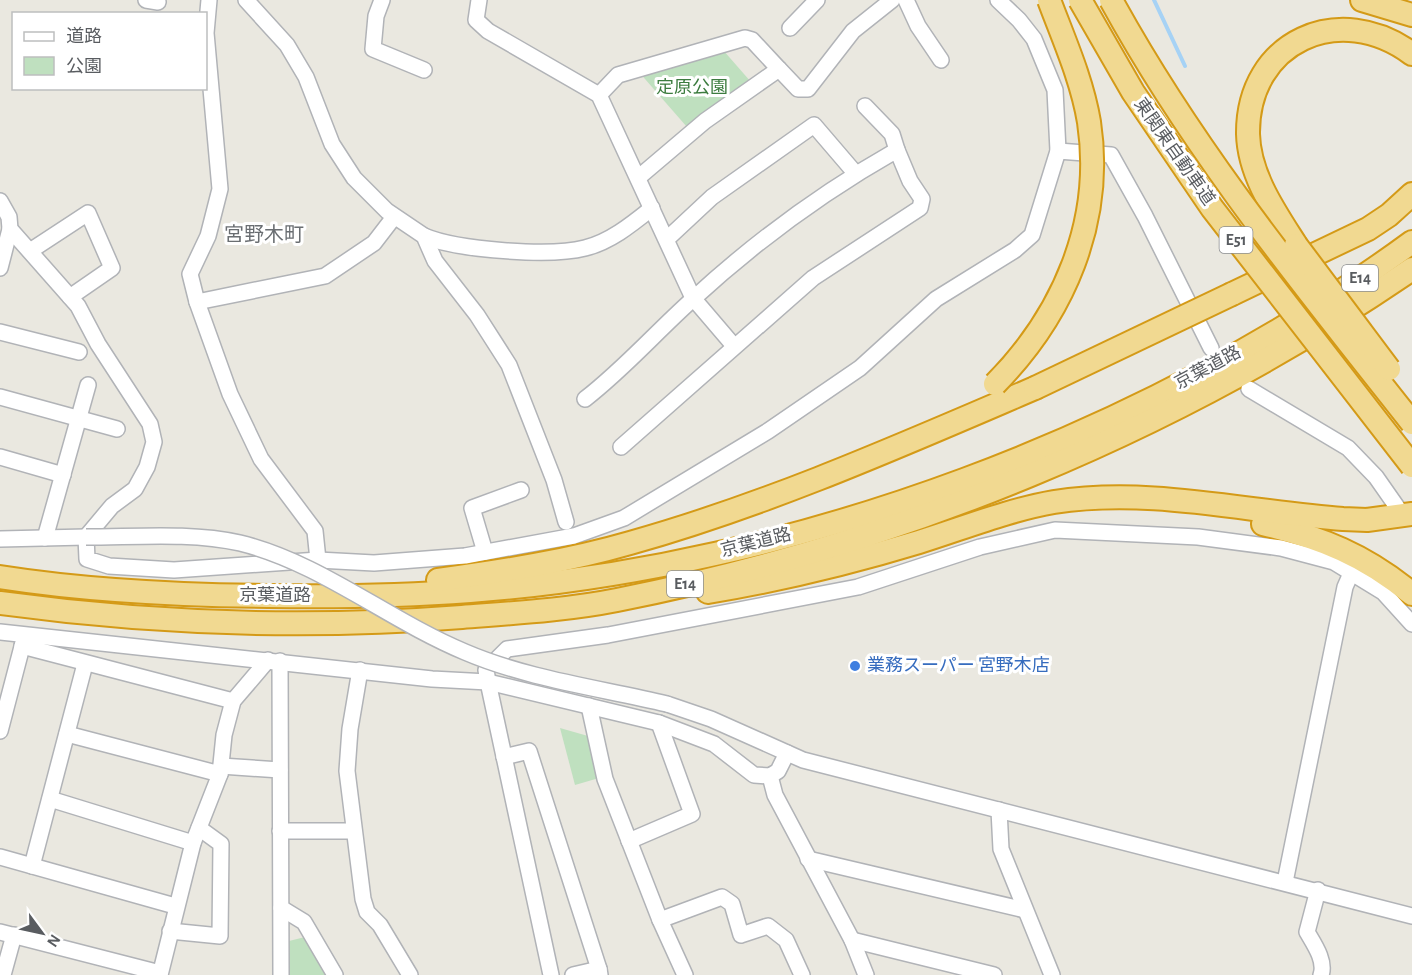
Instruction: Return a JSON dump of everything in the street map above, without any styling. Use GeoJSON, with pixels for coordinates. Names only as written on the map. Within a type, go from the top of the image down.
{"type":"FeatureCollection","features":[{"type":"Feature","properties":{"kind":"highway"},"geometry":{"type":"LineString","coordinates":[[866,460],[944,421],[995,384],[1034,339],[1066,286],[1080,250],[1090,200],[1089,122],[1073,65],[1049,0]]}},
{"type":"Feature","properties":{"kind":"highway","name":"東関東自動車道"},"geometry":{"type":"LineString","coordinates":[[1080,0],[1132,92],[1212,208],[1412,466]]}},
{"type":"Feature","properties":{"kind":"highway","name":"東関東自動車道"},"geometry":{"type":"LineString","coordinates":[[1111,0],[1151,68],[1233,190],[1281,256],[1412,423]]}},
{"type":"Feature","properties":{"kind":"highway"},"geometry":{"type":"LineString","coordinates":[[1362,0],[1412,15]]}},
{"type":"Feature","properties":{"kind":"highway"},"geometry":{"type":"LineString","coordinates":[[1412,54],[1397,41],[1361,27],[1330,28],[1297,38],[1280,50],[1264,72],[1256,86],[1249,110],[1251,157],[1274,210],[1296,245],[1412,400]]}},
{"type":"Feature","properties":{"kind":"highway"},"geometry":{"type":"LineString","coordinates":[[297,597],[461,577],[578,556],[691,525],[866,460],[1035,388],[1368,229],[1389,215],[1412,194]]}},
{"type":"Feature","properties":{"kind":"highway","name":"京葉道路"},"geometry":{"type":"LineString","coordinates":[[0,577],[146,592],[297,597],[396,596],[473,591],[562,580],[698,557],[829,524],[899,502],[1046,447],[1197,375],[1271,334],[1412,242]]}},
{"type":"Feature","properties":{"kind":"highway","name":"京葉道路"},"geometry":{"type":"LineString","coordinates":[[0,603],[142,620],[297,624],[426,620],[615,600],[717,577],[891,528],[1055,464],[1211,391],[1362,304],[1412,269]]}},
{"type":"Feature","properties":{"kind":"highway"},"geometry":{"type":"LineString","coordinates":[[615,600],[699,594],[767,583],[845,563],[1015,511],[1053,502],[1091,498],[1162,498],[1343,519],[1377,519],[1404,511]]}},
{"type":"Feature","properties":{"kind":"highway"},"geometry":{"type":"LineString","coordinates":[[1053,502],[1125,502],[1162,505],[1317,537],[1359,556],[1412,594]]}},
{"type":"Feature","properties":{"kind":"street"},"geometry":{"type":"LineString","coordinates":[[207,22],[209,0]]}},
{"type":"Feature","properties":{"kind":"street"},"geometry":{"type":"LineString","coordinates":[[246,0],[288,45],[306,77],[332,144],[354,178],[394,217],[424,236],[434,241],[498,249],[572,250],[586,248],[624,231],[652,208]]}},
{"type":"Feature","properties":{"kind":"street"},"geometry":{"type":"LineString","coordinates":[[382,0],[376,16],[373,49],[424,70]]}},
{"type":"Feature","properties":{"kind":"street"},"geometry":{"type":"LineString","coordinates":[[479,0],[476,20],[488,32],[599,95],[639,177],[693,298],[734,346]]}},
{"type":"Feature","properties":{"kind":"street"},"geometry":{"type":"LineString","coordinates":[[790,28],[817,0]]}},
{"type":"Feature","properties":{"kind":"street"},"geometry":{"type":"LineString","coordinates":[[599,95],[618,75],[745,38],[752,40],[798,89],[808,89],[853,31],[892,0]]}},
{"type":"Feature","properties":{"kind":"street"},"geometry":{"type":"LineString","coordinates":[[906,0],[918,26],[941,60]]}},
{"type":"Feature","properties":{"kind":"street"},"geometry":{"type":"LineString","coordinates":[[10,229],[78,306],[98,344],[150,424],[154,442],[147,466],[135,489],[112,506],[86,537],[87,559],[109,566],[174,570],[318,560],[374,563],[485,552],[574,536],[624,518],[768,431],[851,374],[936,299],[1015,250],[1032,235],[1058,151],[1055,90],[1034,39],[1019,20],[998,0]]}},
{"type":"Feature","properties":{"kind":"street"},"geometry":{"type":"LineString","coordinates":[[207,44],[220,189],[208,236],[190,274],[197,302],[230,394],[261,459],[315,531],[318,560]]}},
{"type":"Feature","properties":{"kind":"street"},"geometry":{"type":"LineString","coordinates":[[639,177],[705,121],[779,69]]}},
{"type":"Feature","properties":{"kind":"street"},"geometry":{"type":"LineString","coordinates":[[621,447],[813,278],[920,208],[922,199],[910,181],[892,134],[865,106]]}},
{"type":"Feature","properties":{"kind":"street"},"geometry":{"type":"LineString","coordinates":[[667,239],[712,197],[814,125],[856,174]]}},
{"type":"Feature","properties":{"kind":"street"},"geometry":{"type":"LineString","coordinates":[[585,399],[693,298],[771,232],[856,174],[897,150]]}},
{"type":"Feature","properties":{"kind":"street"},"geometry":{"type":"LineString","coordinates":[[1058,151],[1112,155],[1146,216],[1211,348]]}},
{"type":"Feature","properties":{"kind":"street"},"geometry":{"type":"LineString","coordinates":[[0,201],[9,218],[10,229],[0,268]]}},
{"type":"Feature","properties":{"kind":"street"},"geometry":{"type":"LineString","coordinates":[[30,251],[88,213],[112,268],[70,297]]}},
{"type":"Feature","properties":{"kind":"street"},"geometry":{"type":"LineString","coordinates":[[197,302],[326,276],[374,243],[394,217]]}},
{"type":"Feature","properties":{"kind":"street"},"geometry":{"type":"LineString","coordinates":[[424,236],[435,261],[477,315],[509,365],[560,496],[566,522]]}},
{"type":"Feature","properties":{"kind":"street"},"geometry":{"type":"LineString","coordinates":[[0,332],[79,352]]}},
{"type":"Feature","properties":{"kind":"street"},"geometry":{"type":"LineString","coordinates":[[45,538],[88,386]]}},
{"type":"Feature","properties":{"kind":"street"},"geometry":{"type":"LineString","coordinates":[[1249,389],[1348,448],[1404,511]]}},
{"type":"Feature","properties":{"kind":"street"},"geometry":{"type":"LineString","coordinates":[[0,397],[117,429]]}},
{"type":"Feature","properties":{"kind":"street"},"geometry":{"type":"LineString","coordinates":[[0,457],[63,475]]}},
{"type":"Feature","properties":{"kind":"street"},"geometry":{"type":"LineString","coordinates":[[485,552],[472,508],[521,490]]}},
{"type":"Feature","properties":{"kind":"street"},"geometry":{"type":"LineString","coordinates":[[550,975],[486,669],[507,649],[608,635],[858,587],[980,547],[1055,530],[1198,537],[1281,548],[1334,562],[1352,571],[1383,592],[1412,624]]}},
{"type":"Feature","properties":{"kind":"street"},"geometry":{"type":"LineString","coordinates":[[0,539],[176,537],[239,543],[311,570],[466,653],[503,666],[667,704],[711,718],[787,753],[1412,916]]}},
{"type":"Feature","properties":{"kind":"street"},"geometry":{"type":"LineString","coordinates":[[1285,882],[1345,587],[1352,571]]}},
{"type":"Feature","properties":{"kind":"street"},"geometry":{"type":"LineString","coordinates":[[0,632],[85,664],[233,701]]}},
{"type":"Feature","properties":{"kind":"street"},"geometry":{"type":"LineString","coordinates":[[24,641],[274,661],[488,682],[659,723],[714,744],[754,775],[770,776],[778,771],[787,753]]}},
{"type":"Feature","properties":{"kind":"street"},"geometry":{"type":"LineString","coordinates":[[1,724],[24,641]]}},
{"type":"Feature","properties":{"kind":"street"},"geometry":{"type":"LineString","coordinates":[[3,975],[7,933],[160,974],[175,906],[193,843],[220,770],[224,735],[233,701],[274,661]]}},
{"type":"Feature","properties":{"kind":"street"},"geometry":{"type":"LineString","coordinates":[[274,661],[280,770],[281,975]]}},
{"type":"Feature","properties":{"kind":"street"},"geometry":{"type":"LineString","coordinates":[[32,866],[85,664]]}},
{"type":"Feature","properties":{"kind":"street"},"geometry":{"type":"LineString","coordinates":[[360,670],[350,729],[347,771],[367,912],[380,925],[410,975]]}},
{"type":"Feature","properties":{"kind":"street"},"geometry":{"type":"LineString","coordinates":[[589,706],[605,779],[660,920],[685,975]]}},
{"type":"Feature","properties":{"kind":"street"},"geometry":{"type":"LineString","coordinates":[[629,841],[692,814],[659,723]]}},
{"type":"Feature","properties":{"kind":"street"},"geometry":{"type":"LineString","coordinates":[[67,734],[220,770],[280,770]]}},
{"type":"Feature","properties":{"kind":"street"},"geometry":{"type":"LineString","coordinates":[[504,757],[529,751],[600,972],[573,975]]}},
{"type":"Feature","properties":{"kind":"street"},"geometry":{"type":"LineString","coordinates":[[770,776],[775,795],[852,940],[864,974]]}},
{"type":"Feature","properties":{"kind":"street"},"geometry":{"type":"LineString","coordinates":[[50,799],[193,843]]}},
{"type":"Feature","properties":{"kind":"street"},"geometry":{"type":"LineString","coordinates":[[999,810],[1001,849],[1046,973]]}},
{"type":"Feature","properties":{"kind":"street"},"geometry":{"type":"LineString","coordinates":[[170,931],[220,936],[221,844],[199,828]]}},
{"type":"Feature","properties":{"kind":"street"},"geometry":{"type":"LineString","coordinates":[[280,831],[354,831]]}},
{"type":"Feature","properties":{"kind":"street"},"geometry":{"type":"LineString","coordinates":[[0,857],[175,906]]}},
{"type":"Feature","properties":{"kind":"street"},"geometry":{"type":"LineString","coordinates":[[808,859],[1025,910]]}},
{"type":"Feature","properties":{"kind":"street"},"geometry":{"type":"LineString","coordinates":[[1318,890],[1307,932],[1317,948],[1323,969],[1321,975]]}},
{"type":"Feature","properties":{"kind":"street"},"geometry":{"type":"LineString","coordinates":[[660,920],[722,897],[732,904],[741,935],[768,926],[786,940],[802,975]]}},
{"type":"Feature","properties":{"kind":"street"},"geometry":{"type":"LineString","coordinates":[[280,908],[304,922],[335,975]]}},
{"type":"Feature","properties":{"kind":"street"},"geometry":{"type":"LineString","coordinates":[[852,940],[994,975]]}},
{"type":"Feature","properties":{"kind":"green space","name":"定原公園"},"geometry":{"type":"Polygon","coordinates":[[[723,50],[751,82],[687,127],[638,71],[723,50]]]}},
{"type":"Feature","properties":{"kind":"green space"},"geometry":{"type":"Polygon","coordinates":[[[560,728],[588,736],[599,778],[575,785],[560,728]]]}},
{"type":"Feature","properties":{"kind":"green space"},"geometry":{"type":"Polygon","coordinates":[[[305,937],[327,975],[289,975],[289,941],[305,937]]]}},
{"type":"Feature","properties":{"kind":"waterway"},"geometry":{"type":"LineString","coordinates":[[1154,0],[1185,66]]}},
{"type":"Feature","properties":{"kind":"place","name":"業務スーパー 宮野木店"},"geometry":{"type":"Point","coordinates":[855,666]}},
{"type":"Feature","properties":{"kind":"district","name":"宮野木町"},"geometry":{"type":"Point","coordinates":[264,235]}}]}
